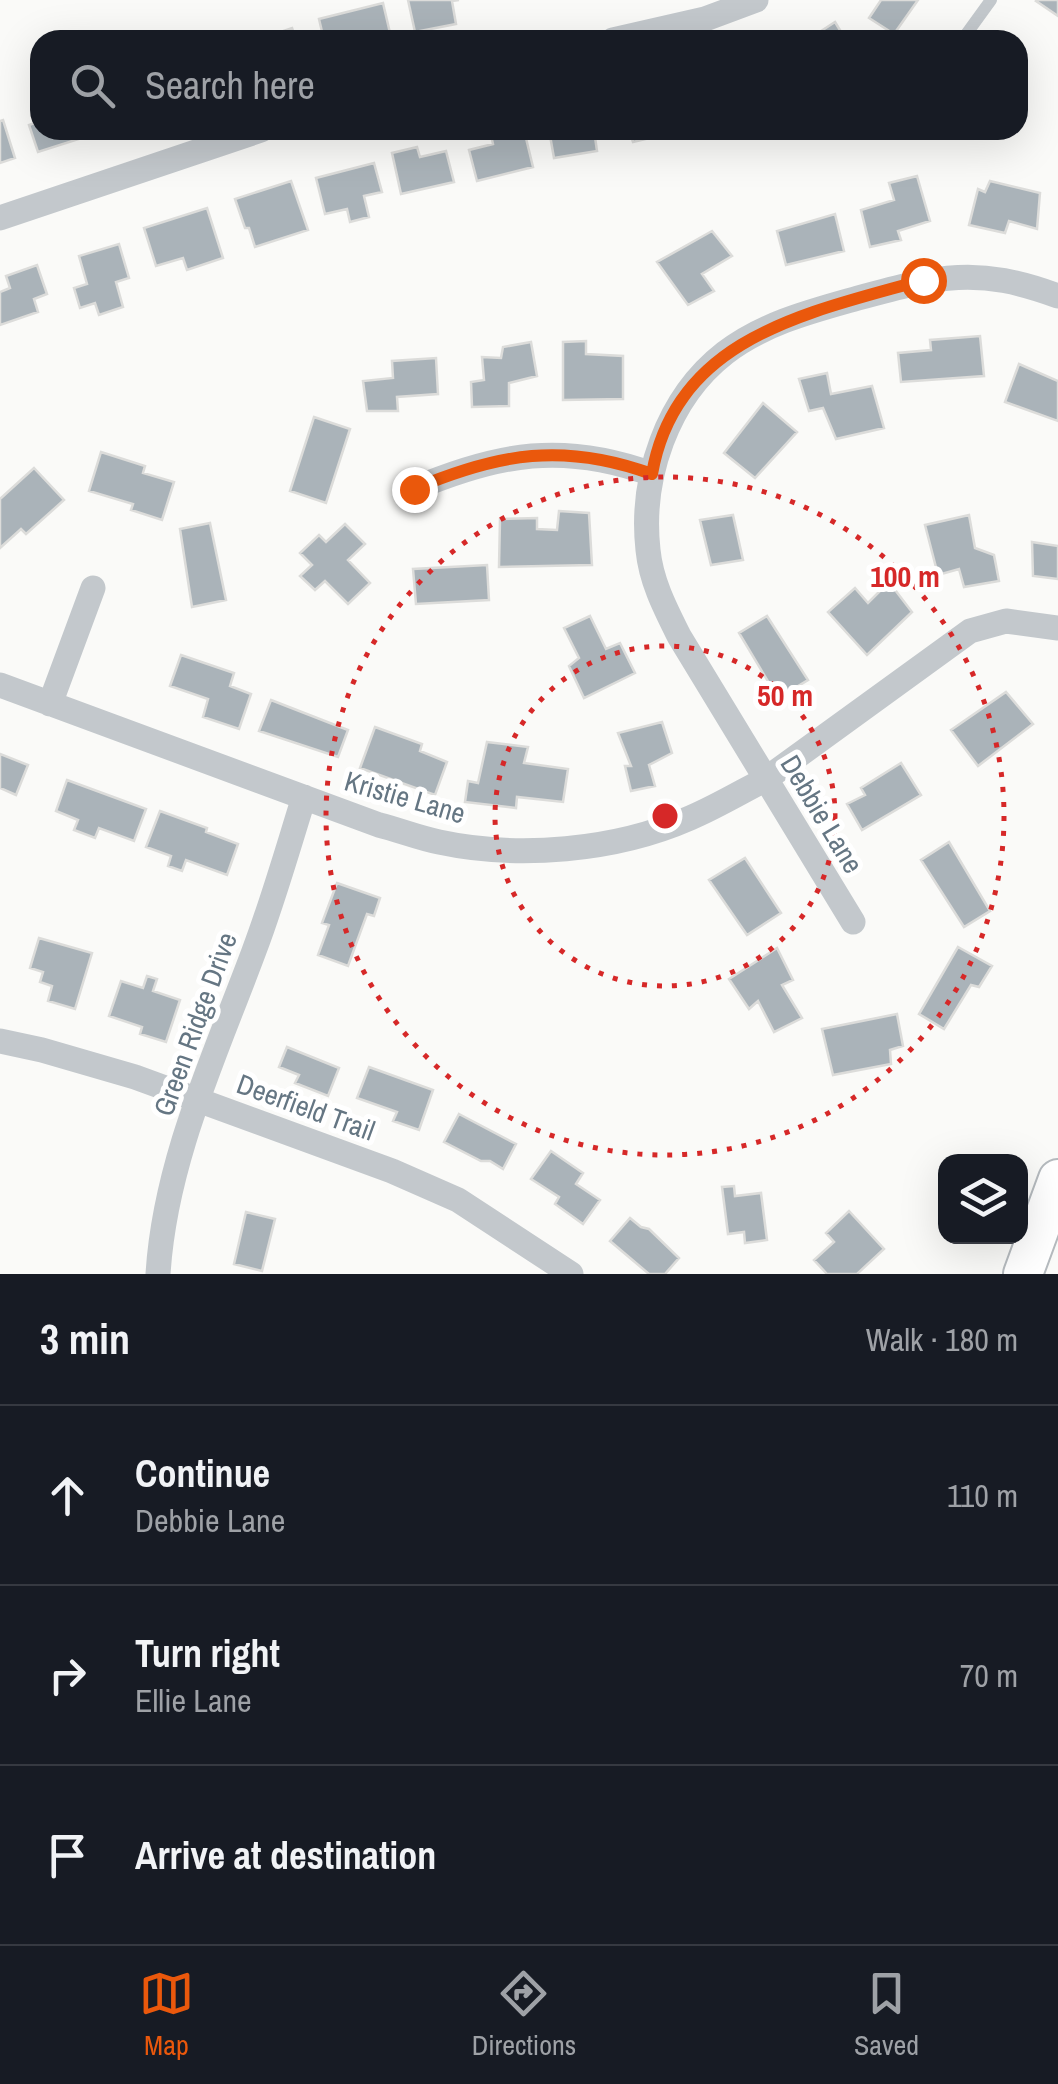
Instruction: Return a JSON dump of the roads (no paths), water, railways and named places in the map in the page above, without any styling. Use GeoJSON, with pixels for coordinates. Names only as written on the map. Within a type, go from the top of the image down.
{"type":"FeatureCollection","features":[{"type":"Feature","properties":{"kind":"main road"},"geometry":{"type":"LineString","coordinates":[[1023,1274],[1058,1180]]}},
{"type":"Feature","properties":{"kind":"street"},"geometry":{"type":"LineString","coordinates":[[655,30],[756,0]]}},
{"type":"Feature","properties":{"kind":"street"},"geometry":{"type":"LineString","coordinates":[[0,218],[231,140]]}},
{"type":"Feature","properties":{"kind":"street","name":"Debbie Lane"},"geometry":{"type":"LineString","coordinates":[[853,922],[679,636],[659,594],[648,552],[647,508],[652,474],[669,422],[694,385],[724,354],[764,330],[838,304],[923,280],[958,275],[1010,280],[1058,296]]}},
{"type":"Feature","properties":{"kind":"street"},"geometry":{"type":"LineString","coordinates":[[414,489],[497,459],[540,454],[585,456],[652,474]]}},
{"type":"Feature","properties":{"kind":"street"},"geometry":{"type":"LineString","coordinates":[[50,704],[93,588]]}},
{"type":"Feature","properties":{"kind":"street","name":"Kristie Lane"},"geometry":{"type":"LineString","coordinates":[[0,686],[304,797],[440,842],[502,850],[566,849],[626,838],[688,820],[766,779],[970,631],[1006,621],[1058,628]]}},
{"type":"Feature","properties":{"kind":"street","name":"Green Ridge Drive"},"geometry":{"type":"LineString","coordinates":[[158,1274],[163,1215],[304,797]]}},
{"type":"Feature","properties":{"kind":"street","name":"Deerfield Trail"},"geometry":{"type":"LineString","coordinates":[[0,1041],[90,1062],[392,1171],[458,1200],[571,1274]]}},
{"type":"Feature","properties":{"kind":"lane"},"geometry":{"type":"LineString","coordinates":[[969,30],[991,0]]}}]}
